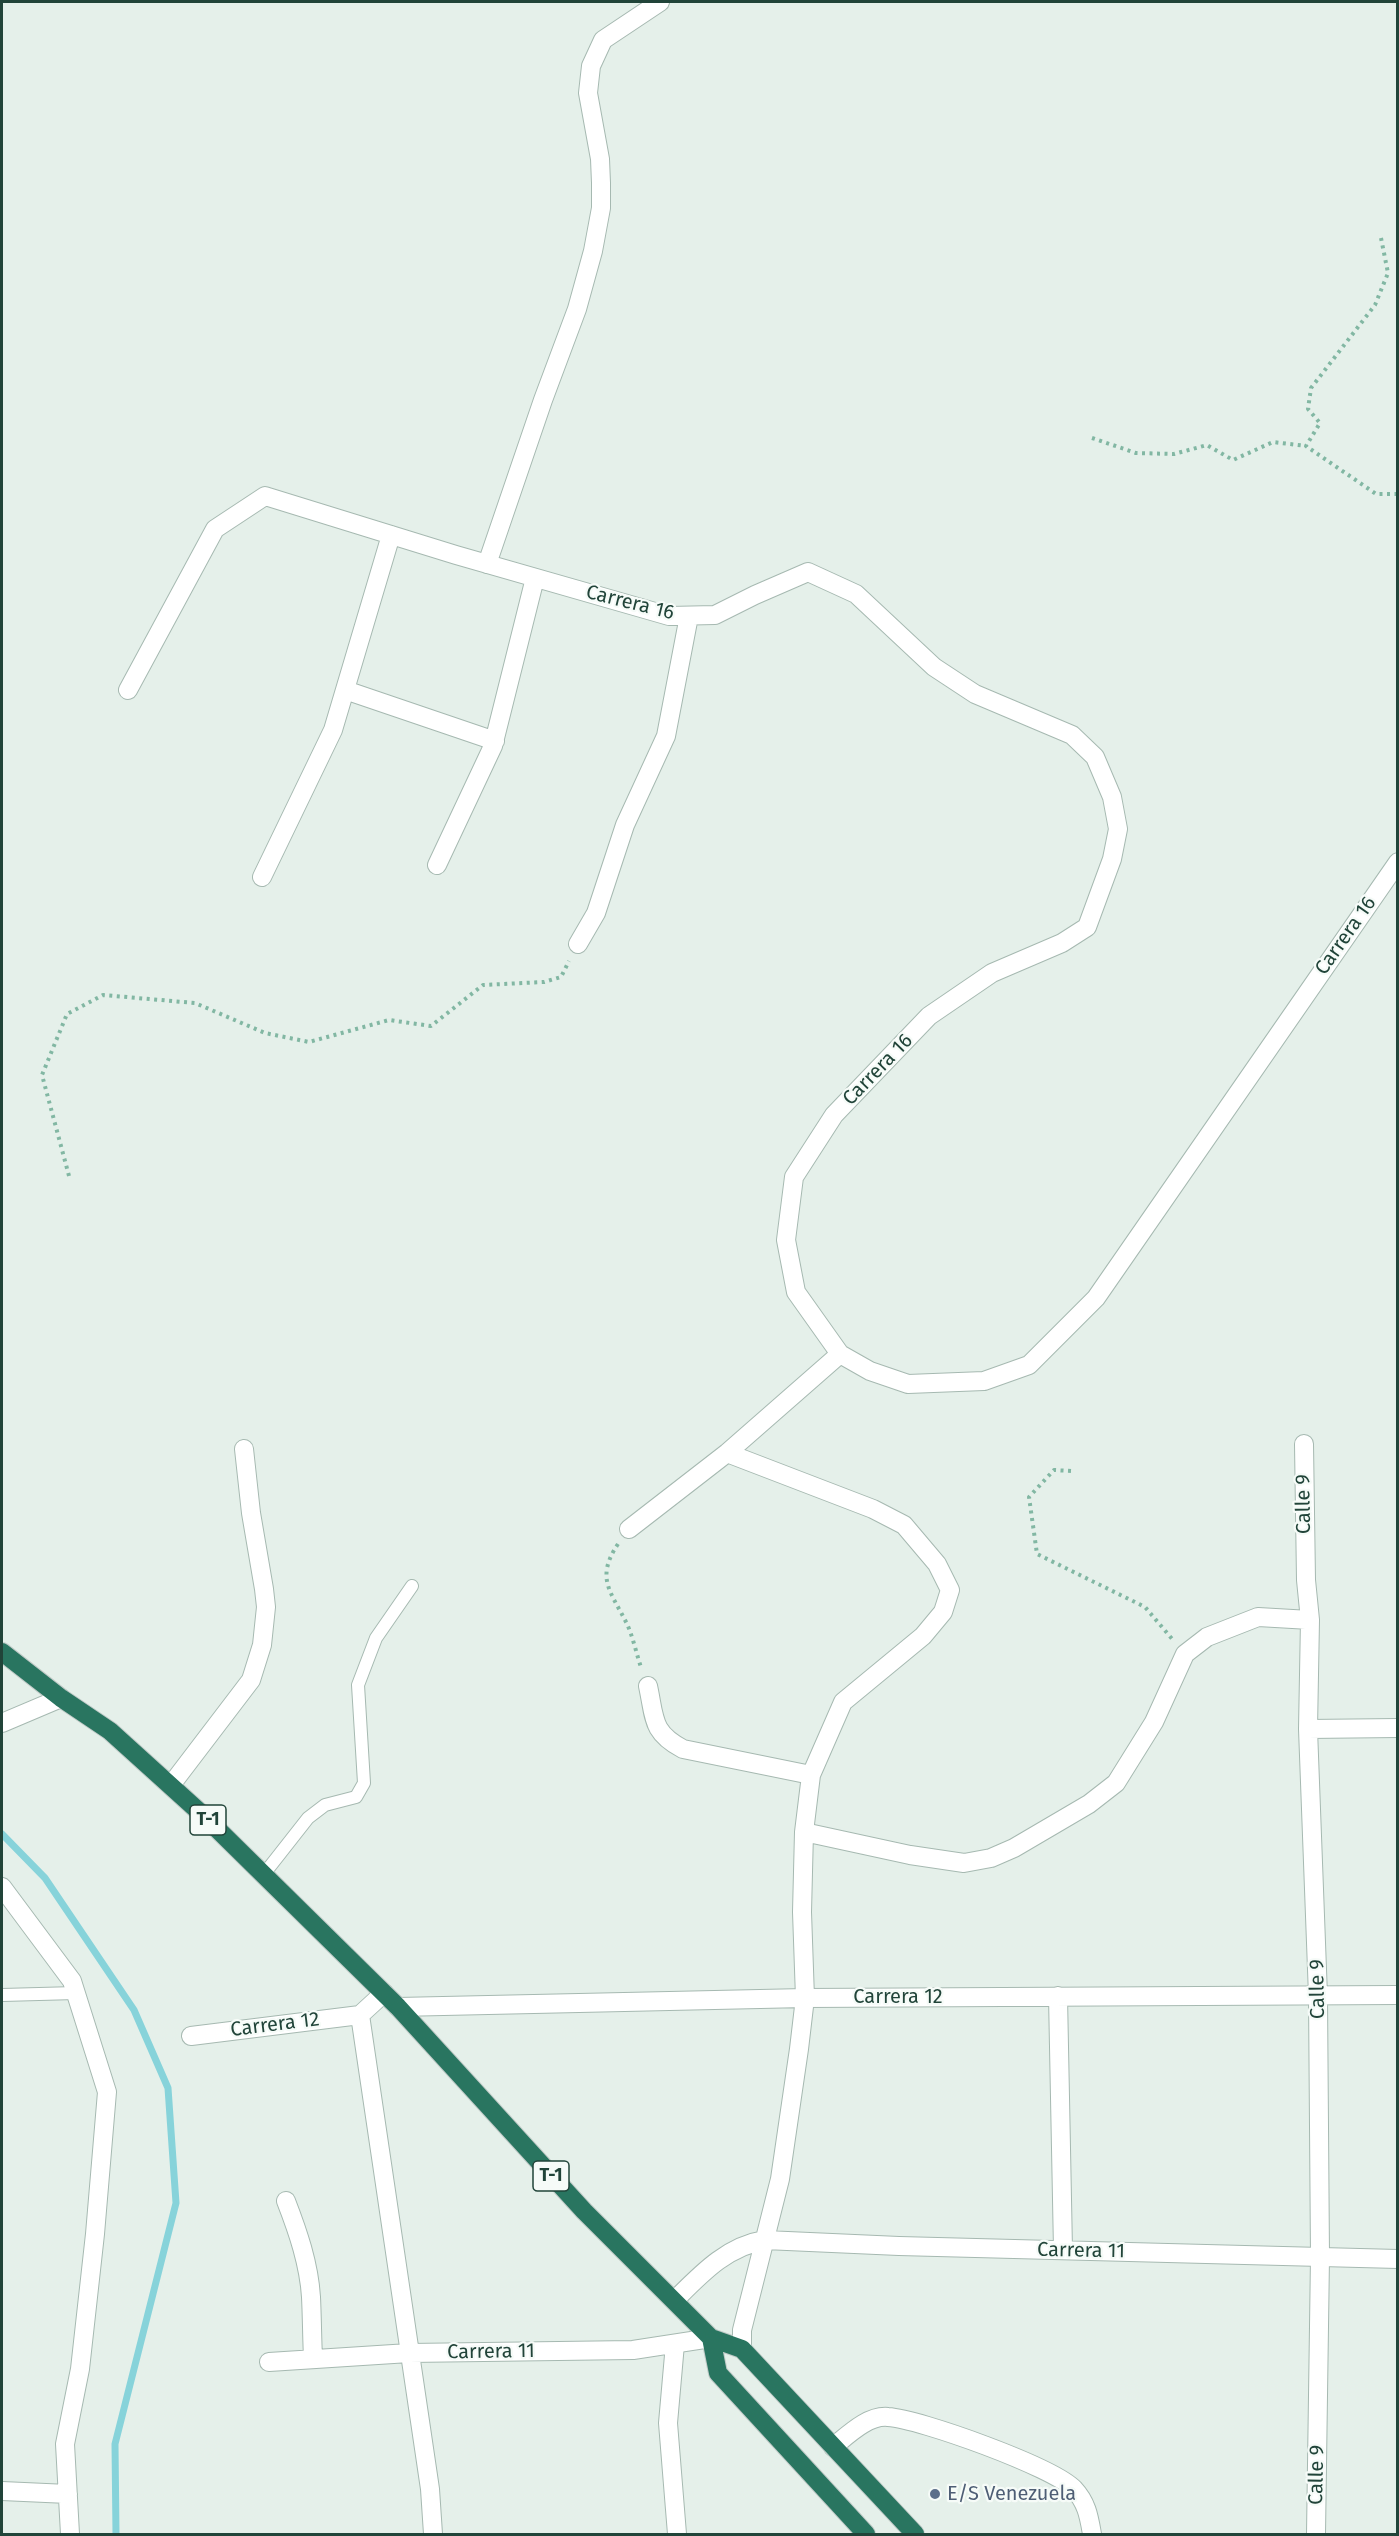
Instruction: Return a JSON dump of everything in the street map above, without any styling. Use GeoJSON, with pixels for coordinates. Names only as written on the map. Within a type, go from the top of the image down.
{"type":"FeatureCollection","features":[{"type":"Feature","properties":{"kind":"highway","name":"T-1"},"geometry":{"type":"LineString","coordinates":[[2,1652],[61,1698],[110,1731],[171,1785],[264,1874],[398,2007],[576,2202],[711,2338],[742,2349],[915,2535]]}},
{"type":"Feature","properties":{"kind":"highway"},"geometry":{"type":"LineString","coordinates":[[711,2338],[718,2373],[866,2535]]}},
{"type":"Feature","properties":{"kind":"street"},"geometry":{"type":"LineString","coordinates":[[487,564],[543,400],[561,355],[593,251],[601,208],[601,183],[600,159],[588,93],[591,66],[603,40],[660,2]]}},
{"type":"Feature","properties":{"kind":"street","name":"Carrera 16"},"geometry":{"type":"LineString","coordinates":[[129,690],[215,529],[265,496],[456,555],[669,616],[715,615],[808,572],[856,594],[934,667],[975,694],[1072,735],[1095,757],[1112,797],[1118,830],[1112,859],[1087,927],[1062,943],[992,973],[929,1016],[834,1116],[794,1177],[786,1240],[796,1292],[840,1354],[870,1371],[908,1384],[984,1381],[1029,1365],[1096,1298],[1398,862]]}},
{"type":"Feature","properties":{"kind":"street"},"geometry":{"type":"LineString","coordinates":[[262,877],[333,730],[391,535]]}},
{"type":"Feature","properties":{"kind":"street"},"geometry":{"type":"LineString","coordinates":[[437,865],[495,741],[535,578]]}},
{"type":"Feature","properties":{"kind":"street"},"geometry":{"type":"LineString","coordinates":[[578,944],[596,913],[625,825],[666,736],[689,616]]}},
{"type":"Feature","properties":{"kind":"street"},"geometry":{"type":"LineString","coordinates":[[345,690],[495,741]]}},
{"type":"Feature","properties":{"kind":"street"},"geometry":{"type":"LineString","coordinates":[[629,1529],[727,1453],[840,1354]]}},
{"type":"Feature","properties":{"kind":"street","name":"Calle 9"},"geometry":{"type":"LineString","coordinates":[[1304,1444],[1306,1580],[1310,1620],[1308,1729],[1318,1995],[1320,2257],[1316,2535]]}},
{"type":"Feature","properties":{"kind":"street"},"geometry":{"type":"LineString","coordinates":[[171,1785],[251,1680],[262,1645],[266,1607],[251,1513],[244,1449]]}},
{"type":"Feature","properties":{"kind":"street"},"geometry":{"type":"LineString","coordinates":[[727,1453],[873,1509],[904,1525],[937,1564],[950,1590],[944,1612],[923,1636],[843,1702],[811,1775],[804,1832],[802,1912],[805,1998],[780,2179],[742,2330],[742,2349]]}},
{"type":"Feature","properties":{"kind":"street"},"geometry":{"type":"LineString","coordinates":[[804,1832],[910,1855],[964,1863],[992,1858],[1014,1848],[1089,1804],[1116,1784],[1154,1722],[1185,1654],[1207,1637],[1258,1617],[1310,1620]]}},
{"type":"Feature","properties":{"kind":"street"},"geometry":{"type":"LineString","coordinates":[[648,1686],[657,1727],[666,1740],[683,1749],[811,1775]]}},
{"type":"Feature","properties":{"kind":"street"},"geometry":{"type":"LineString","coordinates":[[2,1723],[61,1698]]}},
{"type":"Feature","properties":{"kind":"street"},"geometry":{"type":"LineString","coordinates":[[1308,1729],[1398,1728]]}},
{"type":"Feature","properties":{"kind":"street"},"geometry":{"type":"LineString","coordinates":[[2,1887],[72,1981],[107,2092],[95,2234],[80,2369],[66,2444],[70,2535]]}},
{"type":"Feature","properties":{"kind":"street"},"geometry":{"type":"LineString","coordinates":[[384,1993],[360,2015],[430,2489],[433,2535]]}},
{"type":"Feature","properties":{"kind":"street","name":"Carrera 12"},"geometry":{"type":"LineString","coordinates":[[398,2007],[805,1998],[1398,1995]]}},
{"type":"Feature","properties":{"kind":"street"},"geometry":{"type":"LineString","coordinates":[[1058,1996],[1063,2250]]}},
{"type":"Feature","properties":{"kind":"street","name":"Carrera 12"},"geometry":{"type":"LineString","coordinates":[[190,2036],[360,2015]]}},
{"type":"Feature","properties":{"kind":"street"},"geometry":{"type":"LineString","coordinates":[[286,2201],[307,2267],[311,2297],[313,2358]]}},
{"type":"Feature","properties":{"kind":"street","name":"Carrera 11"},"geometry":{"type":"LineString","coordinates":[[675,2300],[725,2255],[749,2242],[765,2240],[1398,2259]]}},
{"type":"Feature","properties":{"kind":"street","name":"Carrera 11"},"geometry":{"type":"LineString","coordinates":[[269,2362],[409,2353],[633,2350],[711,2338]]}},
{"type":"Feature","properties":{"kind":"street"},"geometry":{"type":"LineString","coordinates":[[675,2344],[668,2423],[677,2535]]}},
{"type":"Feature","properties":{"kind":"street"},"geometry":{"type":"LineString","coordinates":[[833,2447],[863,2424],[886,2416],[986,2446],[1044,2470],[1073,2488],[1088,2508],[1092,2535]]}},
{"type":"Feature","properties":{"kind":"street"},"geometry":{"type":"LineString","coordinates":[[2,2491],[68,2494]]}},
{"type":"Feature","properties":{"kind":"lane"},"geometry":{"type":"LineString","coordinates":[[264,1874],[308,1818],[326,1805],[356,1797],[364,1783],[358,1685],[376,1638],[411,1586]]}},
{"type":"Feature","properties":{"kind":"lane"},"geometry":{"type":"LineString","coordinates":[[2,1995],[76,1993]]}},
{"type":"Feature","properties":{"kind":"path"},"geometry":{"type":"LineString","coordinates":[[1306,446],[1320,423],[1308,409],[1311,388],[1375,305],[1388,273],[1381,238]]}},
{"type":"Feature","properties":{"kind":"path"},"geometry":{"type":"LineString","coordinates":[[1092,438],[1136,453],[1174,454],[1208,445],[1233,460],[1273,442],[1306,446],[1376,494],[1398,494]]}},
{"type":"Feature","properties":{"kind":"path"},"geometry":{"type":"LineString","coordinates":[[69,1176],[42,1075],[68,1014],[103,996],[195,1003],[265,1033],[309,1042],[389,1020],[431,1026],[483,985],[544,982],[561,977],[578,944]]}},
{"type":"Feature","properties":{"kind":"path"},"geometry":{"type":"LineString","coordinates":[[1071,1471],[1054,1470],[1029,1497],[1037,1554],[1145,1606],[1185,1654]]}},
{"type":"Feature","properties":{"kind":"path"},"geometry":{"type":"LineString","coordinates":[[629,1529],[610,1557],[606,1587],[627,1624],[648,1686]]}},
{"type":"Feature","properties":{"kind":"waterway"},"geometry":{"type":"LineString","coordinates":[[2,1834],[45,1878],[134,2010],[168,2088],[176,2203],[115,2444],[116,2534]]}},
{"type":"Feature","properties":{"kind":"place","name":"E/S Venezuela"},"geometry":{"type":"Point","coordinates":[935,2494]}}]}
